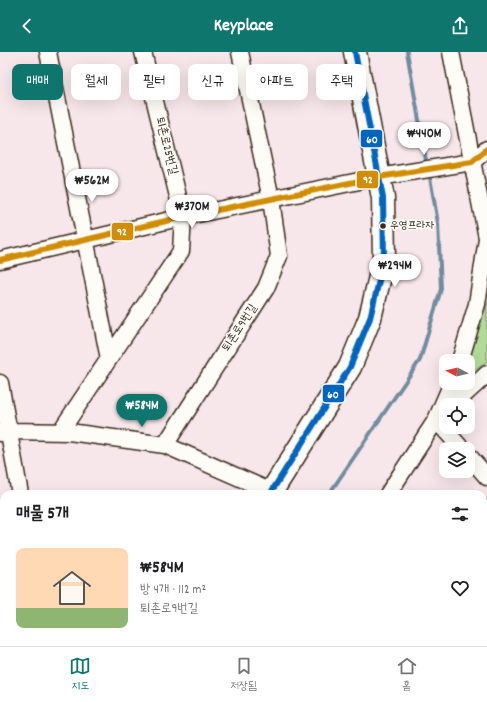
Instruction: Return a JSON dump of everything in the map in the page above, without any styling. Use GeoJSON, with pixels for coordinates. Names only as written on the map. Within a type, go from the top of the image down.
{"type":"FeatureCollection","features":[{"type":"Feature","properties":{"kind":"street"},"geometry":{"type":"LineString","coordinates":[[48,52],[109,359]]}},
{"type":"Feature","properties":{"kind":"street","name":"퇴촌로25번길"},"geometry":{"type":"LineString","coordinates":[[143,52],[183,217]]}},
{"type":"Feature","properties":{"kind":"street"},"geometry":{"type":"LineString","coordinates":[[240,52],[271,199]]}},
{"type":"Feature","properties":{"kind":"street"},"geometry":{"type":"LineString","coordinates":[[273,490],[350,367],[370,318],[384,260],[383,198],[385,176],[355,52]]}},
{"type":"Feature","properties":{"kind":"street"},"geometry":{"type":"LineString","coordinates":[[452,53],[467,163],[486,231],[477,304],[462,354]]}},
{"type":"Feature","properties":{"kind":"street"},"geometry":{"type":"LineString","coordinates":[[0,260],[183,217],[385,176],[467,163],[487,149]]}},
{"type":"Feature","properties":{"kind":"street","name":"퇴촌로9번길"},"geometry":{"type":"LineString","coordinates":[[165,445],[266,288],[279,256],[271,199]]}},
{"type":"Feature","properties":{"kind":"street"},"geometry":{"type":"LineString","coordinates":[[60,432],[181,251],[183,217]]}},
{"type":"Feature","properties":{"kind":"street"},"geometry":{"type":"LineString","coordinates":[[461,398],[487,374]]}},
{"type":"Feature","properties":{"kind":"street"},"geometry":{"type":"LineString","coordinates":[[0,383],[4,432],[19,490]]}},
{"type":"Feature","properties":{"kind":"street"},"geometry":{"type":"LineString","coordinates":[[391,490],[439,418]]}},
{"type":"Feature","properties":{"kind":"street"},"geometry":{"type":"LineString","coordinates":[[4,432],[69,432],[165,445],[264,490]]}},
{"type":"Feature","properties":{"kind":"street"},"geometry":{"type":"LineString","coordinates":[[475,463],[487,477]]}},
{"type":"Feature","properties":{"kind":"green space"},"geometry":{"type":"Polygon","coordinates":[[[487,273],[487,361],[475,371],[475,354],[470,354],[487,273]]]}},
{"type":"Feature","properties":{"kind":"waterway"},"geometry":{"type":"LineString","coordinates":[[407,52],[427,166]]}},
{"type":"Feature","properties":{"kind":"waterway"},"geometry":{"type":"LineString","coordinates":[[332,490],[420,360],[441,289],[438,223],[429,172]]}},
{"type":"Feature","properties":{"kind":"transit line","name":"60"},"geometry":{"type":"LineString","coordinates":[[273,490],[350,367],[370,318],[384,260],[383,198],[355,52]]}},
{"type":"Feature","properties":{"kind":"transit line","name":"92"},"geometry":{"type":"LineString","coordinates":[[0,260],[183,217],[379,177],[472,162],[487,149]]}},
{"type":"Feature","properties":{"kind":"place","name":"우영프라자"},"geometry":{"type":"Point","coordinates":[383,226]}}]}
